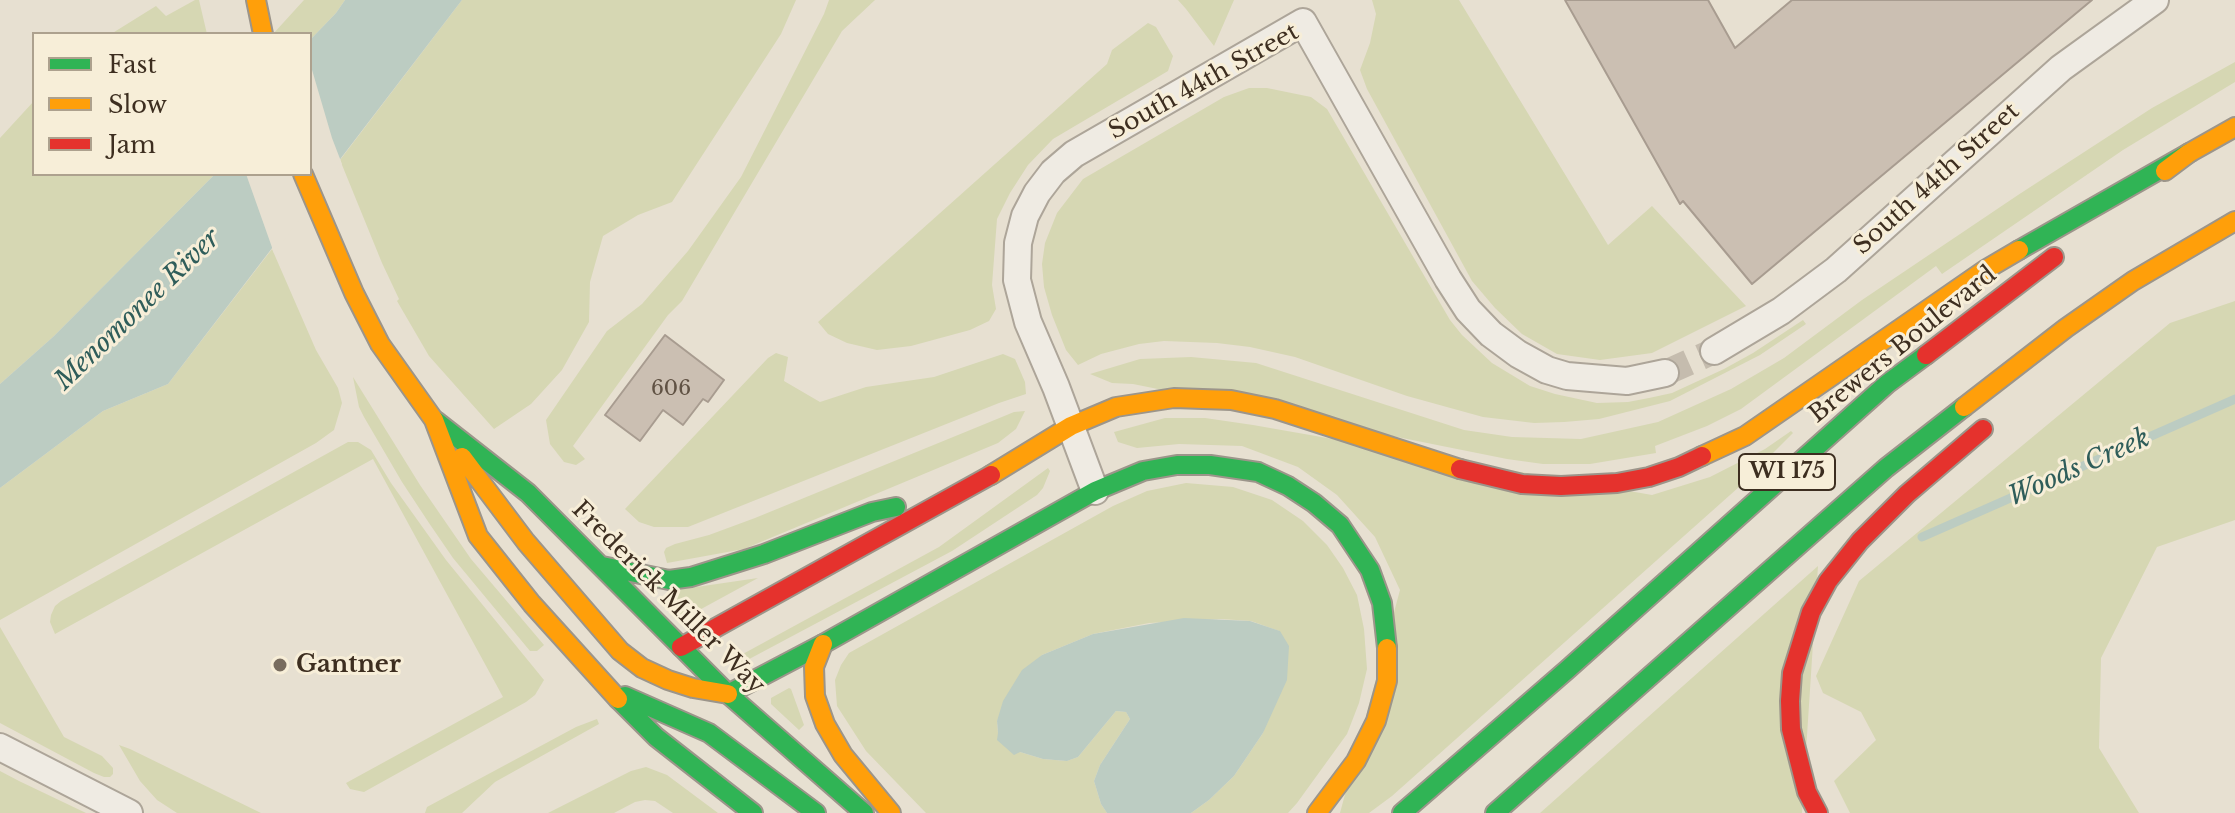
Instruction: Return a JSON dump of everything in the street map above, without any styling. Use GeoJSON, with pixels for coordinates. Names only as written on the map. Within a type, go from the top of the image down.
{"type":"FeatureCollection","features":[{"type":"Feature","properties":{"kind":"main road"},"geometry":{"type":"LineString","coordinates":[[256,0],[263,32]]}},
{"type":"Feature","properties":{"kind":"main road"},"geometry":{"type":"LineString","coordinates":[[624,678],[968,489],[1071,426],[1116,407],[1174,398],[1210,398],[1275,409],[1464,471],[1522,484],[1561,486],[1617,483],[1649,477],[1717,451],[1760,427],[1985,270],[2235,127]]}},
{"type":"Feature","properties":{"kind":"main road"},"geometry":{"type":"LineString","coordinates":[[2088,230],[2189,153]]}},
{"type":"Feature","properties":{"kind":"main road","name":"Frederick Miller Way"},"geometry":{"type":"LineString","coordinates":[[304,176],[354,293],[380,344],[434,420],[478,536],[532,604],[624,678],[656,737],[753,813]]}},
{"type":"Feature","properties":{"kind":"main road","name":"WI 175"},"geometry":{"type":"LineString","coordinates":[[1495,813],[1886,468],[2055,337],[2133,281],[2235,221]]}},
{"type":"Feature","properties":{"kind":"main road"},"geometry":{"type":"LineString","coordinates":[[2160,287],[2235,231]]}},
{"type":"Feature","properties":{"kind":"main road","name":"Brewers Boulevard"},"geometry":{"type":"LineString","coordinates":[[1402,813],[1887,384],[2063,249]]}},
{"type":"Feature","properties":{"kind":"main road"},"geometry":{"type":"LineString","coordinates":[[434,420],[526,542],[613,645],[624,678],[683,721],[709,733],[816,813]]}},
{"type":"Feature","properties":{"kind":"main road","name":"Frederick Miller Way"},"geometry":{"type":"LineString","coordinates":[[434,420],[528,493],[728,694],[864,813]]}},
{"type":"Feature","properties":{"kind":"main road"},"geometry":{"type":"LineString","coordinates":[[1818,813],[1807,792],[1791,729],[1790,701],[1792,673],[1811,612],[1828,581],[1860,541],[1907,494],[1992,421]]}},
{"type":"Feature","properties":{"kind":"main road"},"geometry":{"type":"LineString","coordinates":[[656,737],[1095,491],[1143,471],[1177,465],[1210,465],[1258,472],[1314,503],[1340,525],[1370,570],[1382,603],[1387,636],[1387,681],[1376,721],[1356,761],[1317,813]]}},
{"type":"Feature","properties":{"kind":"main road"},"geometry":{"type":"LineString","coordinates":[[602,566],[669,580],[691,577],[764,554],[872,512],[968,489]]}},
{"type":"Feature","properties":{"kind":"main road"},"geometry":{"type":"LineString","coordinates":[[823,644],[814,667],[815,696],[825,724],[843,755],[891,813]]}},
{"type":"Feature","properties":{"kind":"main road"},"geometry":{"type":"LineString","coordinates":[[624,678],[668,680],[728,694]]}},
{"type":"Feature","properties":{"kind":"street","name":"South 44th Street"},"geometry":{"type":"LineString","coordinates":[[1714,351],[1781,311],[1836,270],[2061,68],[2155,0]]}},
{"type":"Feature","properties":{"kind":"street","name":"South 44th Street"},"geometry":{"type":"LineString","coordinates":[[1095,491],[1028,322],[1017,280],[1018,243],[1025,216],[1053,172],[1074,154],[1303,22],[1448,279],[1468,310],[1491,334],[1518,354],[1547,370],[1567,376],[1627,381],[1665,373]]}},
{"type":"Feature","properties":{"kind":"street"},"geometry":{"type":"LineString","coordinates":[[0,747],[129,813]]}},
{"type":"Feature","properties":{"kind":"green space"},"geometry":{"type":"Polygon","coordinates":[[[199,0],[207,32],[114,32],[156,6],[166,16],[199,0]]]}},
{"type":"Feature","properties":{"kind":"green space"},"geometry":{"type":"Polygon","coordinates":[[[304,0],[345,0],[312,38],[312,32],[275,32],[304,0]]]}},
{"type":"Feature","properties":{"kind":"green space"},"geometry":{"type":"Polygon","coordinates":[[[462,0],[796,0],[781,34],[672,202],[638,215],[603,236],[590,282],[589,322],[562,370],[531,404],[494,429],[429,356],[397,301],[399,299],[340,160],[462,0]]]}},
{"type":"Feature","properties":{"kind":"green space"},"geometry":{"type":"Polygon","coordinates":[[[829,0],[875,0],[842,31],[682,301],[668,315],[573,446],[585,459],[576,465],[564,462],[550,444],[546,420],[607,331],[642,304],[688,251],[741,177],[829,0]]]}},
{"type":"Feature","properties":{"kind":"green space"},"geometry":{"type":"Polygon","coordinates":[[[1178,0],[1234,0],[1214,46],[1186,9],[1178,0]]]}},
{"type":"Feature","properties":{"kind":"green space"},"geometry":{"type":"Polygon","coordinates":[[[1372,0],[1459,0],[1608,245],[1652,206],[1746,306],[1652,353],[1600,360],[1557,354],[1522,334],[1472,281],[1367,89],[1360,70],[1376,14],[1372,0]]]}},
{"type":"Feature","properties":{"kind":"green space"},"geometry":{"type":"Polygon","coordinates":[[[1148,23],[1156,27],[1173,56],[1168,71],[1053,139],[1028,165],[1010,193],[997,219],[992,285],[996,309],[989,321],[970,330],[911,346],[877,350],[847,343],[828,334],[818,322],[1107,64],[1112,50],[1148,23]]]}},
{"type":"Feature","properties":{"kind":"green space"},"geometry":{"type":"Polygon","coordinates":[[[2235,62],[2235,82],[2123,150],[1942,274],[1936,266],[1741,409],[1655,446],[1656,453],[1590,464],[1543,464],[1507,459],[1133,384],[1112,383],[1090,374],[1140,359],[1191,357],[1256,363],[1464,430],[1512,437],[1581,439],[1658,422],[1731,389],[1784,358],[1862,300],[2018,195],[2152,108],[2235,62]]]}},
{"type":"Feature","properties":{"kind":"green space"},"geometry":{"type":"Polygon","coordinates":[[[1249,88],[1267,88],[1311,97],[1327,109],[1450,320],[1492,363],[1530,386],[1597,403],[1628,402],[1672,393],[1753,353],[1803,320],[1806,324],[1760,355],[1670,401],[1599,419],[1564,422],[1534,423],[1483,417],[1407,396],[1295,357],[1217,343],[1164,341],[1139,344],[1101,354],[1078,365],[1066,350],[1044,287],[1042,264],[1045,243],[1057,213],[1083,179],[1224,97],[1249,88]]]}},
{"type":"Feature","properties":{"kind":"green space"},"geometry":{"type":"Polygon","coordinates":[[[32,103],[32,176],[213,176],[54,336],[0,384],[0,138],[32,103]]]}},
{"type":"Feature","properties":{"kind":"green space"},"geometry":{"type":"Polygon","coordinates":[[[272,249],[316,350],[338,388],[342,403],[334,430],[0,620],[0,488],[103,411],[168,384],[272,249]]]}},
{"type":"Feature","properties":{"kind":"green space"},"geometry":{"type":"Polygon","coordinates":[[[2235,301],[2235,520],[2157,547],[2101,658],[2099,748],[2139,813],[1850,813],[1834,781],[1876,740],[1861,712],[1823,693],[1816,676],[1859,581],[2170,323],[2235,301]]]}},
{"type":"Feature","properties":{"kind":"green space"},"geometry":{"type":"Polygon","coordinates":[[[776,353],[788,357],[784,381],[820,402],[866,387],[934,377],[1003,354],[1015,359],[1025,382],[1026,394],[688,527],[654,527],[639,522],[625,509],[776,353]]]}},
{"type":"Feature","properties":{"kind":"green space"},"geometry":{"type":"Polygon","coordinates":[[[353,377],[420,485],[471,559],[544,645],[537,651],[530,651],[453,558],[429,523],[364,417],[353,377]]]}},
{"type":"Feature","properties":{"kind":"green space"},"geometry":{"type":"Polygon","coordinates":[[[1025,411],[1016,429],[998,443],[744,549],[667,563],[664,552],[675,544],[755,518],[1014,412],[1025,411]]]}},
{"type":"Feature","properties":{"kind":"green space"},"geometry":{"type":"Polygon","coordinates":[[[1165,418],[1205,418],[1253,425],[1652,495],[1710,477],[1765,449],[1791,431],[1793,433],[1739,487],[1392,796],[1369,813],[1340,813],[1400,590],[1375,537],[1337,495],[1298,467],[1242,446],[1179,444],[1137,448],[1118,442],[1114,432],[1165,418]]]}},
{"type":"Feature","properties":{"kind":"green space"},"geometry":{"type":"Polygon","coordinates":[[[348,442],[358,442],[371,450],[446,560],[544,680],[535,695],[526,702],[364,792],[350,789],[346,783],[503,697],[373,459],[55,634],[50,622],[55,606],[61,601],[348,442]]]}},
{"type":"Feature","properties":{"kind":"green space"},"geometry":{"type":"Polygon","coordinates":[[[1048,468],[1050,471],[1037,495],[952,551],[738,665],[730,661],[939,547],[1048,468]]]}},
{"type":"Feature","properties":{"kind":"green space"},"geometry":{"type":"Polygon","coordinates":[[[1186,483],[1233,487],[1272,500],[1303,521],[1327,545],[1357,595],[1367,669],[1359,703],[1347,734],[1297,803],[1288,813],[1191,813],[1234,776],[1263,733],[1279,631],[1251,621],[1221,619],[1149,623],[1093,634],[1042,655],[997,721],[998,733],[1020,752],[1043,759],[1067,761],[1078,757],[1116,711],[1126,712],[1130,719],[1100,765],[1094,781],[1107,813],[926,813],[866,751],[837,706],[835,680],[849,653],[1113,506],[1147,491],[1186,483]]]}},
{"type":"Feature","properties":{"kind":"green space"},"geometry":{"type":"Polygon","coordinates":[[[1818,566],[1802,813],[1540,813],[1818,566]]]}},
{"type":"Feature","properties":{"kind":"green space"},"geometry":{"type":"Polygon","coordinates":[[[758,578],[681,620],[665,606],[669,591],[758,578]]]}},
{"type":"Feature","properties":{"kind":"green space"},"geometry":{"type":"Polygon","coordinates":[[[0,627],[64,737],[102,756],[113,768],[110,777],[94,773],[0,723],[0,627]]]}},
{"type":"Feature","properties":{"kind":"green space"},"geometry":{"type":"Polygon","coordinates":[[[789,688],[804,725],[799,730],[771,704],[771,698],[789,688]]]}},
{"type":"Feature","properties":{"kind":"green space"},"geometry":{"type":"Polygon","coordinates":[[[597,719],[599,724],[495,782],[462,813],[425,813],[427,807],[576,727],[597,719]]]}},
{"type":"Feature","properties":{"kind":"green space"},"geometry":{"type":"Polygon","coordinates":[[[119,745],[261,813],[177,813],[157,800],[140,781],[119,745]]]}},
{"type":"Feature","properties":{"kind":"green space"},"geometry":{"type":"Polygon","coordinates":[[[646,767],[667,775],[718,813],[673,813],[655,801],[645,800],[614,813],[548,813],[631,771],[646,767]]]}},
{"type":"Feature","properties":{"kind":"green space"},"geometry":{"type":"Polygon","coordinates":[[[0,771],[19,781],[86,813],[0,813],[0,771]]]}},
{"type":"Feature","properties":{"kind":"water","name":"Menomonee River"},"geometry":{"type":"Polygon","coordinates":[[[345,0],[462,0],[168,384],[103,411],[0,488],[0,384],[54,336],[213,176],[312,176],[312,38],[345,0]]]}},
{"type":"Feature","properties":{"kind":"water"},"geometry":{"type":"Polygon","coordinates":[[[1184,618],[1250,621],[1280,631],[1289,646],[1287,680],[1263,733],[1234,776],[1191,813],[1107,813],[1101,804],[1094,781],[1100,765],[1130,719],[1126,712],[1116,711],[1078,757],[1067,761],[1043,759],[1020,752],[1014,755],[997,740],[997,721],[1003,701],[1022,670],[1042,655],[1093,634],[1184,618]]]}},
{"type":"Feature","properties":{"kind":"pier"},"geometry":{"type":"Polygon","coordinates":[[[312,70],[342,164],[274,253],[247,176],[312,176],[312,70]]]}},
{"type":"Feature","properties":{"kind":"building"},"geometry":{"type":"Polygon","coordinates":[[[1565,0],[1708,0],[1735,48],[1792,0],[2092,0],[1752,284],[1683,201],[1680,204],[1565,0]]]}},
{"type":"Feature","properties":{"kind":"building"},"geometry":{"type":"Polygon","coordinates":[[[665,335],[724,380],[708,402],[703,399],[683,425],[663,410],[640,441],[605,415],[665,335]]]}},
{"type":"Feature","properties":{"kind":"waterway","name":"Woods Creek"},"geometry":{"type":"LineString","coordinates":[[1922,537],[2235,399]]}},
{"type":"Feature","properties":{"kind":"tunnel"},"geometry":{"type":"LineString","coordinates":[[1665,373],[1714,351]]}},
{"type":"Feature","properties":{"kind":"traffic: fast"},"geometry":{"type":"LineString","coordinates":[[2019,250],[2189,153]]}},
{"type":"Feature","properties":{"kind":"traffic: fast"},"geometry":{"type":"LineString","coordinates":[[1402,813],[1887,384],[1926,355]]}},
{"type":"Feature","properties":{"kind":"traffic: fast"},"geometry":{"type":"LineString","coordinates":[[1495,813],[1886,468],[1964,407]]}},
{"type":"Feature","properties":{"kind":"traffic: fast"},"geometry":{"type":"LineString","coordinates":[[436,421],[528,493],[728,694],[864,813]]}},
{"type":"Feature","properties":{"kind":"traffic: fast"},"geometry":{"type":"LineString","coordinates":[[728,694],[1095,491],[1143,471],[1177,465],[1210,465],[1258,472],[1288,486],[1340,525],[1370,570],[1382,603],[1387,648]]}},
{"type":"Feature","properties":{"kind":"traffic: fast"},"geometry":{"type":"LineString","coordinates":[[602,566],[669,580],[691,577],[764,554],[872,512],[896,507]]}},
{"type":"Feature","properties":{"kind":"traffic: fast"},"geometry":{"type":"LineString","coordinates":[[625,696],[709,733],[816,813]]}},
{"type":"Feature","properties":{"kind":"traffic: fast"},"geometry":{"type":"LineString","coordinates":[[618,699],[656,737],[753,813]]}},
{"type":"Feature","properties":{"kind":"traffic: slow"},"geometry":{"type":"LineString","coordinates":[[256,0],[263,32]]}},
{"type":"Feature","properties":{"kind":"traffic: slow"},"geometry":{"type":"LineString","coordinates":[[2165,171],[2189,153],[2235,127]]}},
{"type":"Feature","properties":{"kind":"traffic: slow"},"geometry":{"type":"LineString","coordinates":[[304,176],[354,293],[380,344],[434,420],[478,536],[532,604],[618,699]]}},
{"type":"Feature","properties":{"kind":"traffic: slow"},"geometry":{"type":"LineString","coordinates":[[1964,407],[2133,281],[2235,221]]}},
{"type":"Feature","properties":{"kind":"traffic: slow"},"geometry":{"type":"LineString","coordinates":[[1702,456],[1745,436],[1985,270],[2019,250]]}},
{"type":"Feature","properties":{"kind":"traffic: slow"},"geometry":{"type":"LineString","coordinates":[[991,475],[1071,426],[1116,407],[1174,398],[1231,400],[1275,409],[1460,469]]}},
{"type":"Feature","properties":{"kind":"traffic: slow"},"geometry":{"type":"LineString","coordinates":[[462,457],[526,542],[620,651],[642,668],[668,680],[728,694]]}},
{"type":"Feature","properties":{"kind":"traffic: slow"},"geometry":{"type":"LineString","coordinates":[[823,644],[814,667],[815,696],[825,724],[843,755],[891,813]]}},
{"type":"Feature","properties":{"kind":"traffic: slow"},"geometry":{"type":"LineString","coordinates":[[1317,813],[1356,761],[1376,721],[1387,681],[1387,648]]}},
{"type":"Feature","properties":{"kind":"traffic: jam"},"geometry":{"type":"LineString","coordinates":[[1926,355],[2054,257]]}},
{"type":"Feature","properties":{"kind":"traffic: jam"},"geometry":{"type":"LineString","coordinates":[[1818,813],[1807,792],[1791,729],[1790,701],[1792,673],[1811,612],[1828,581],[1860,541],[1907,494],[1983,429]]}},
{"type":"Feature","properties":{"kind":"traffic: jam"},"geometry":{"type":"LineString","coordinates":[[1460,469],[1522,484],[1561,486],[1617,483],[1649,477],[1702,456]]}},
{"type":"Feature","properties":{"kind":"traffic: jam"},"geometry":{"type":"LineString","coordinates":[[681,647],[991,475]]}},
{"type":"Feature","properties":{"kind":"place","name":"Gantner"},"geometry":{"type":"Point","coordinates":[280,665]}}]}
